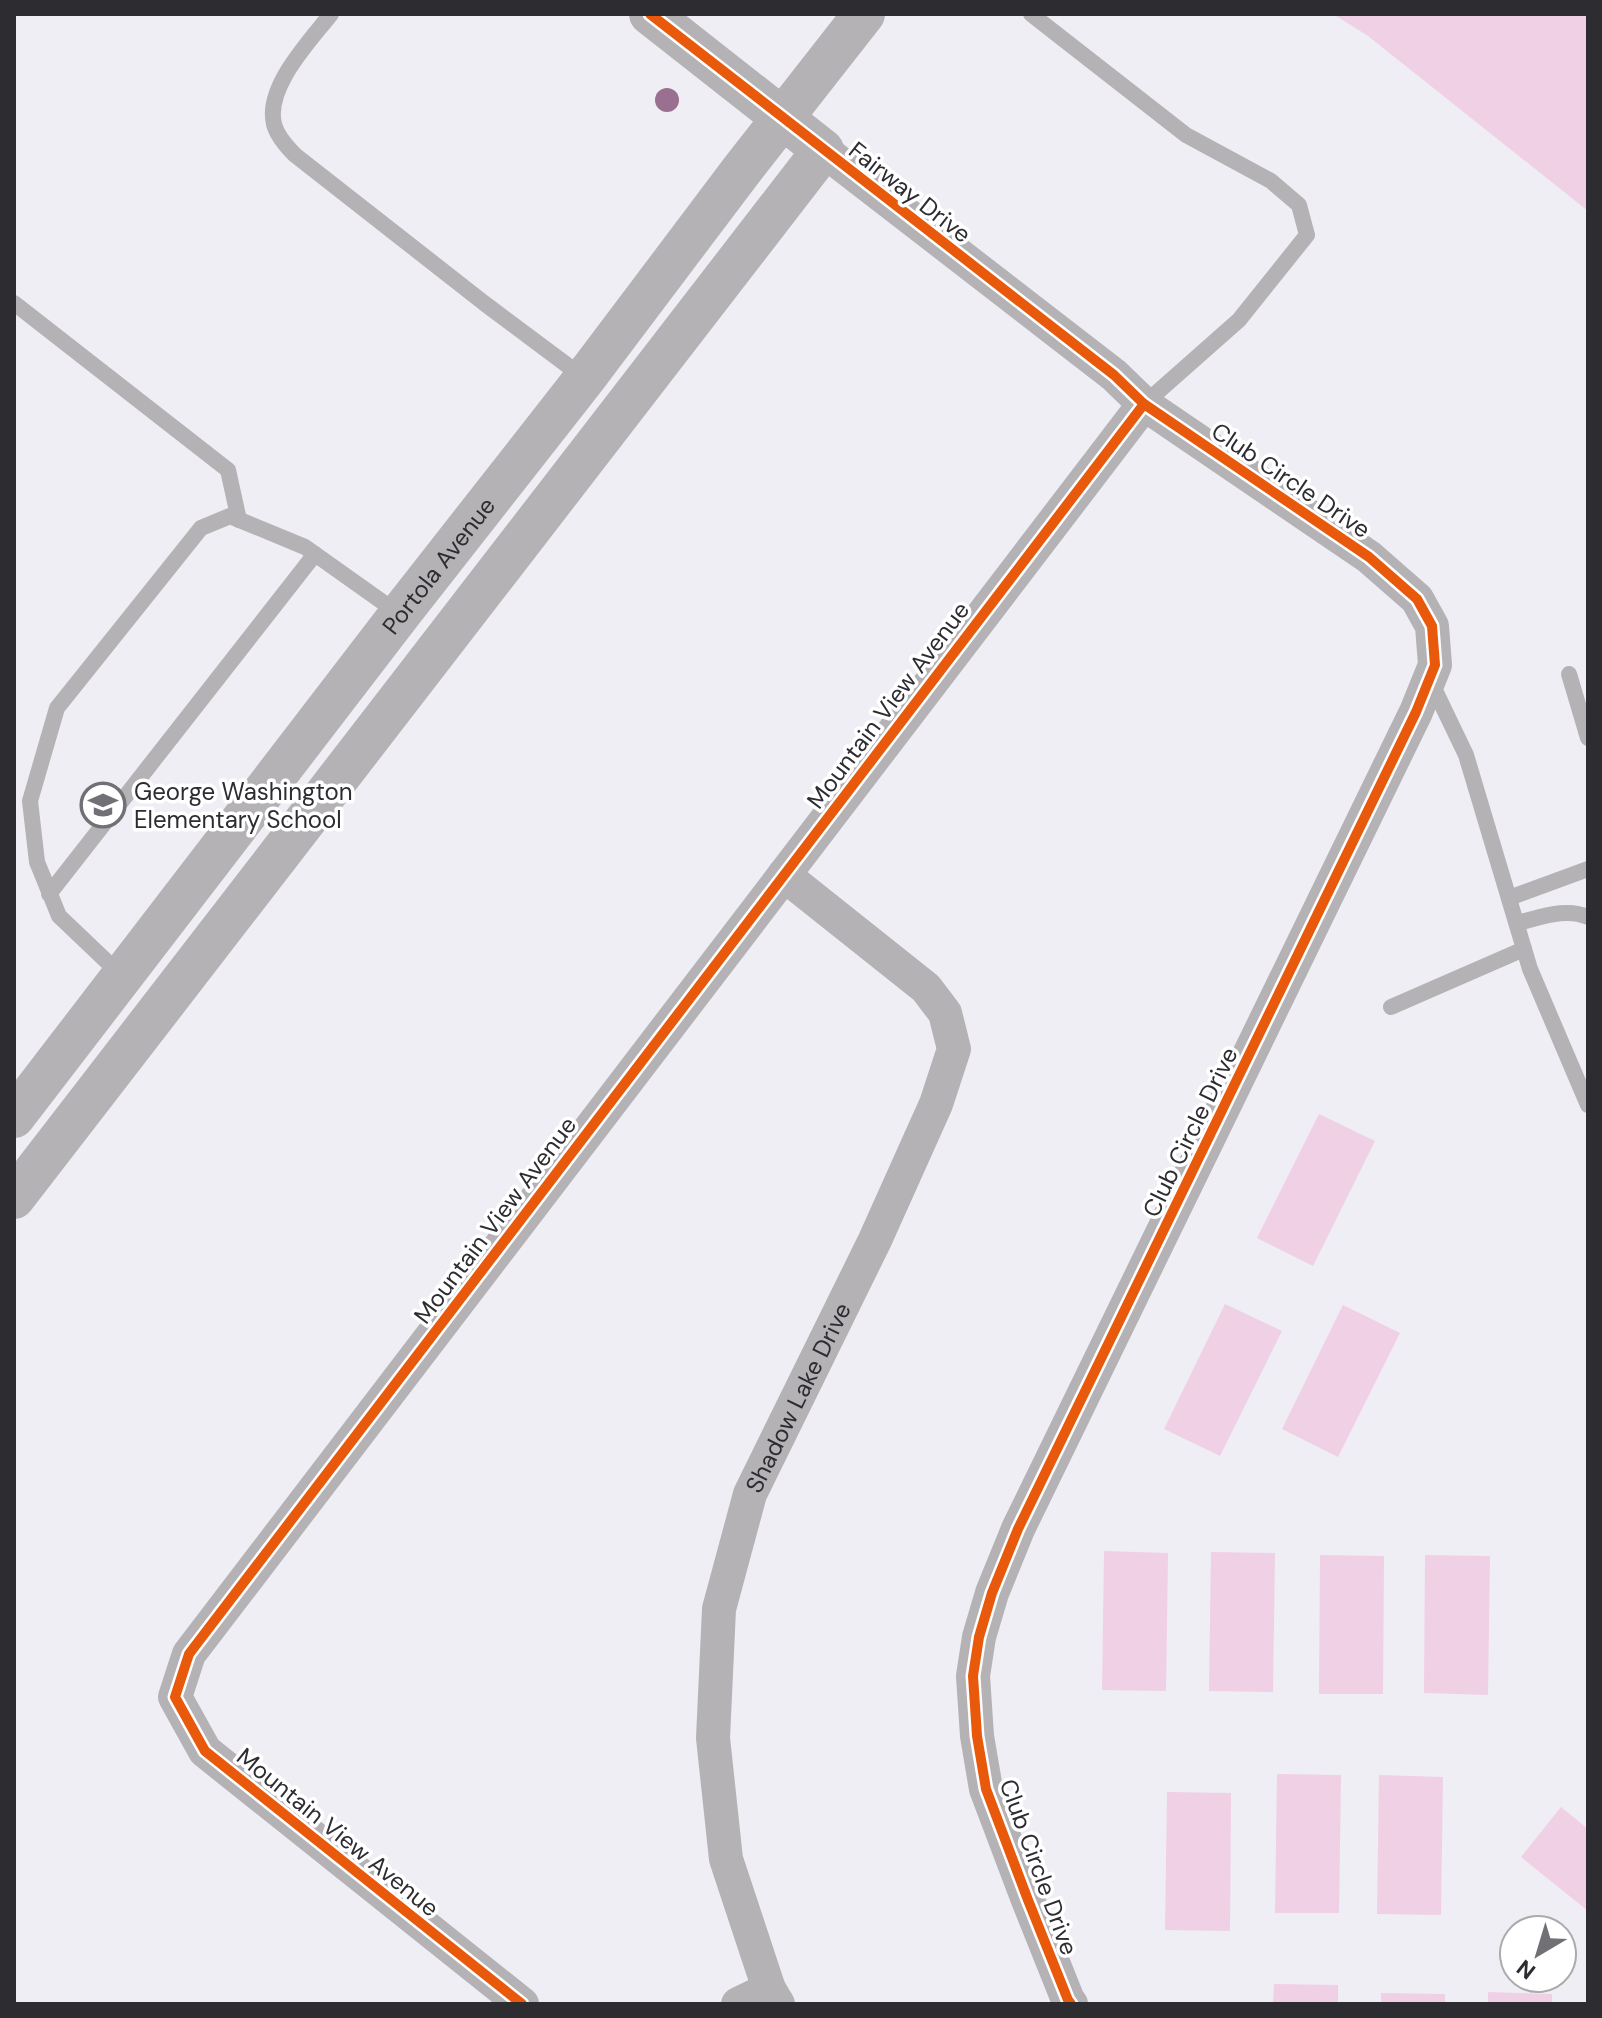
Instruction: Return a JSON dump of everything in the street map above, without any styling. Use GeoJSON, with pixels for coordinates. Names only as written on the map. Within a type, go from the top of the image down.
{"type":"FeatureCollection","features":[{"type":"Feature","properties":{"kind":"street","name":"Fairway Drive"},"geometry":{"type":"LineString","coordinates":[[650,14],[1114,375],[1144,404]]}},
{"type":"Feature","properties":{"kind":"street","name":"Portola Avenue"},"geometry":{"type":"LineString","coordinates":[[14,1117],[864,14]]}},
{"type":"Feature","properties":{"kind":"street"},"geometry":{"type":"LineString","coordinates":[[14,1198],[823,150]]}},
{"type":"Feature","properties":{"kind":"street","name":"Club Circle Drive"},"geometry":{"type":"LineString","coordinates":[[1071,2004],[986,1789],[977,1736],[973,1676],[979,1637],[992,1593],[1018,1529],[1416,712],[1435,665],[1432,626],[1417,599],[1369,557],[1144,404]]}},
{"type":"Feature","properties":{"kind":"street","name":"Mountain View Avenue"},"geometry":{"type":"LineString","coordinates":[[522,2004],[205,1751],[175,1697],[189,1654],[1144,404]]}},
{"type":"Feature","properties":{"kind":"street","name":"Shadow Lake Drive"},"geometry":{"type":"LineString","coordinates":[[774,1996],[726,1859],[713,1738],[719,1609],[750,1494],[875,1240],[936,1104],[954,1049],[945,1013],[926,988],[784,875]]}},
{"type":"Feature","properties":{"kind":"street"},"geometry":{"type":"LineString","coordinates":[[738,2004],[774,1996]]}},
{"type":"Feature","properties":{"kind":"lane"},"geometry":{"type":"LineString","coordinates":[[331,14],[291,65],[275,98],[273,122],[282,141],[295,155],[585,378]]}},
{"type":"Feature","properties":{"kind":"lane"},"geometry":{"type":"LineString","coordinates":[[1031,14],[1186,135],[1271,181],[1299,205],[1307,235],[1239,320],[1144,404]]}},
{"type":"Feature","properties":{"kind":"lane"},"geometry":{"type":"LineString","coordinates":[[14,303],[228,470],[239,520]]}},
{"type":"Feature","properties":{"kind":"lane"},"geometry":{"type":"LineString","coordinates":[[122,977],[59,916],[37,862],[30,801],[57,708],[201,528],[230,516],[305,547],[400,614]]}},
{"type":"Feature","properties":{"kind":"lane"},"geometry":{"type":"LineString","coordinates":[[49,894],[315,554]]}},
{"type":"Feature","properties":{"kind":"lane"},"geometry":{"type":"LineString","coordinates":[[1569,674],[1588,738]]}},
{"type":"Feature","properties":{"kind":"lane"},"geometry":{"type":"LineString","coordinates":[[1429,679],[1466,755],[1530,969],[1588,1105]]}},
{"type":"Feature","properties":{"kind":"lane"},"geometry":{"type":"LineString","coordinates":[[1509,898],[1588,869]]}},
{"type":"Feature","properties":{"kind":"lane"},"geometry":{"type":"LineString","coordinates":[[1517,923],[1557,913],[1579,913],[1588,917]]}},
{"type":"Feature","properties":{"kind":"lane"},"geometry":{"type":"LineString","coordinates":[[1391,1007],[1524,949]]}},
{"type":"Feature","properties":{"kind":"shaded area"},"geometry":{"type":"Polygon","coordinates":[[[1333,14],[1588,14],[1588,211],[1368,36],[1333,14]]]}},
{"type":"Feature","properties":{"kind":"shaded area"},"geometry":{"type":"Polygon","coordinates":[[[1319,1114],[1375,1141],[1313,1266],[1257,1238],[1319,1114]]]}},
{"type":"Feature","properties":{"kind":"shaded area"},"geometry":{"type":"Polygon","coordinates":[[[1225,1304],[1282,1331],[1220,1456],[1164,1429],[1225,1304]]]}},
{"type":"Feature","properties":{"kind":"shaded area"},"geometry":{"type":"Polygon","coordinates":[[[1343,1305],[1400,1333],[1338,1457],[1282,1429],[1343,1305]]]}},
{"type":"Feature","properties":{"kind":"shaded area"},"geometry":{"type":"Polygon","coordinates":[[[1104,1551],[1168,1553],[1166,1691],[1102,1690],[1104,1551]]]}},
{"type":"Feature","properties":{"kind":"shaded area"},"geometry":{"type":"Polygon","coordinates":[[[1211,1552],[1275,1553],[1273,1692],[1209,1691],[1211,1552]]]}},
{"type":"Feature","properties":{"kind":"shaded area"},"geometry":{"type":"Polygon","coordinates":[[[1320,1555],[1384,1556],[1383,1694],[1319,1694],[1320,1555]]]}},
{"type":"Feature","properties":{"kind":"shaded area"},"geometry":{"type":"Polygon","coordinates":[[[1425,1555],[1490,1556],[1488,1695],[1424,1693],[1425,1555]]]}},
{"type":"Feature","properties":{"kind":"shaded area"},"geometry":{"type":"Polygon","coordinates":[[[1277,1774],[1341,1775],[1339,1913],[1275,1913],[1277,1774]]]}},
{"type":"Feature","properties":{"kind":"shaded area"},"geometry":{"type":"Polygon","coordinates":[[[1379,1775],[1443,1777],[1441,1915],[1377,1914],[1379,1775]]]}},
{"type":"Feature","properties":{"kind":"shaded area"},"geometry":{"type":"Polygon","coordinates":[[[1167,1792],[1231,1793],[1230,1931],[1165,1930],[1167,1792]]]}},
{"type":"Feature","properties":{"kind":"shaded area"},"geometry":{"type":"Polygon","coordinates":[[[1561,1807],[1588,1829],[1588,1911],[1521,1857],[1561,1807]]]}},
{"type":"Feature","properties":{"kind":"shaded area"},"geometry":{"type":"Polygon","coordinates":[[[1274,1984],[1338,1985],[1338,2004],[1273,2004],[1274,1984]]]}},
{"type":"Feature","properties":{"kind":"shaded area"},"geometry":{"type":"Polygon","coordinates":[[[1488,1992],[1552,1994],[1552,2004],[1488,2004],[1488,1992]]]}},
{"type":"Feature","properties":{"kind":"shaded area"},"geometry":{"type":"Polygon","coordinates":[[[1381,1993],[1445,1994],[1445,2004],[1381,2004],[1381,1993]]]}},
{"type":"Feature","properties":{"kind":"cycle path"},"geometry":{"type":"LineString","coordinates":[[650,14],[1114,375],[1144,404],[1369,557],[1417,599],[1432,626],[1435,665],[1416,712],[1018,1529],[992,1593],[979,1637],[973,1676],[977,1736],[986,1789],[1071,2004]]}},
{"type":"Feature","properties":{"kind":"cycle path"},"geometry":{"type":"LineString","coordinates":[[522,2004],[205,1751],[175,1697],[189,1654],[1144,404]]}},
{"type":"Feature","properties":{"kind":"place","name":"George Washington Elementary School"},"geometry":{"type":"Point","coordinates":[103,805]}}]}
